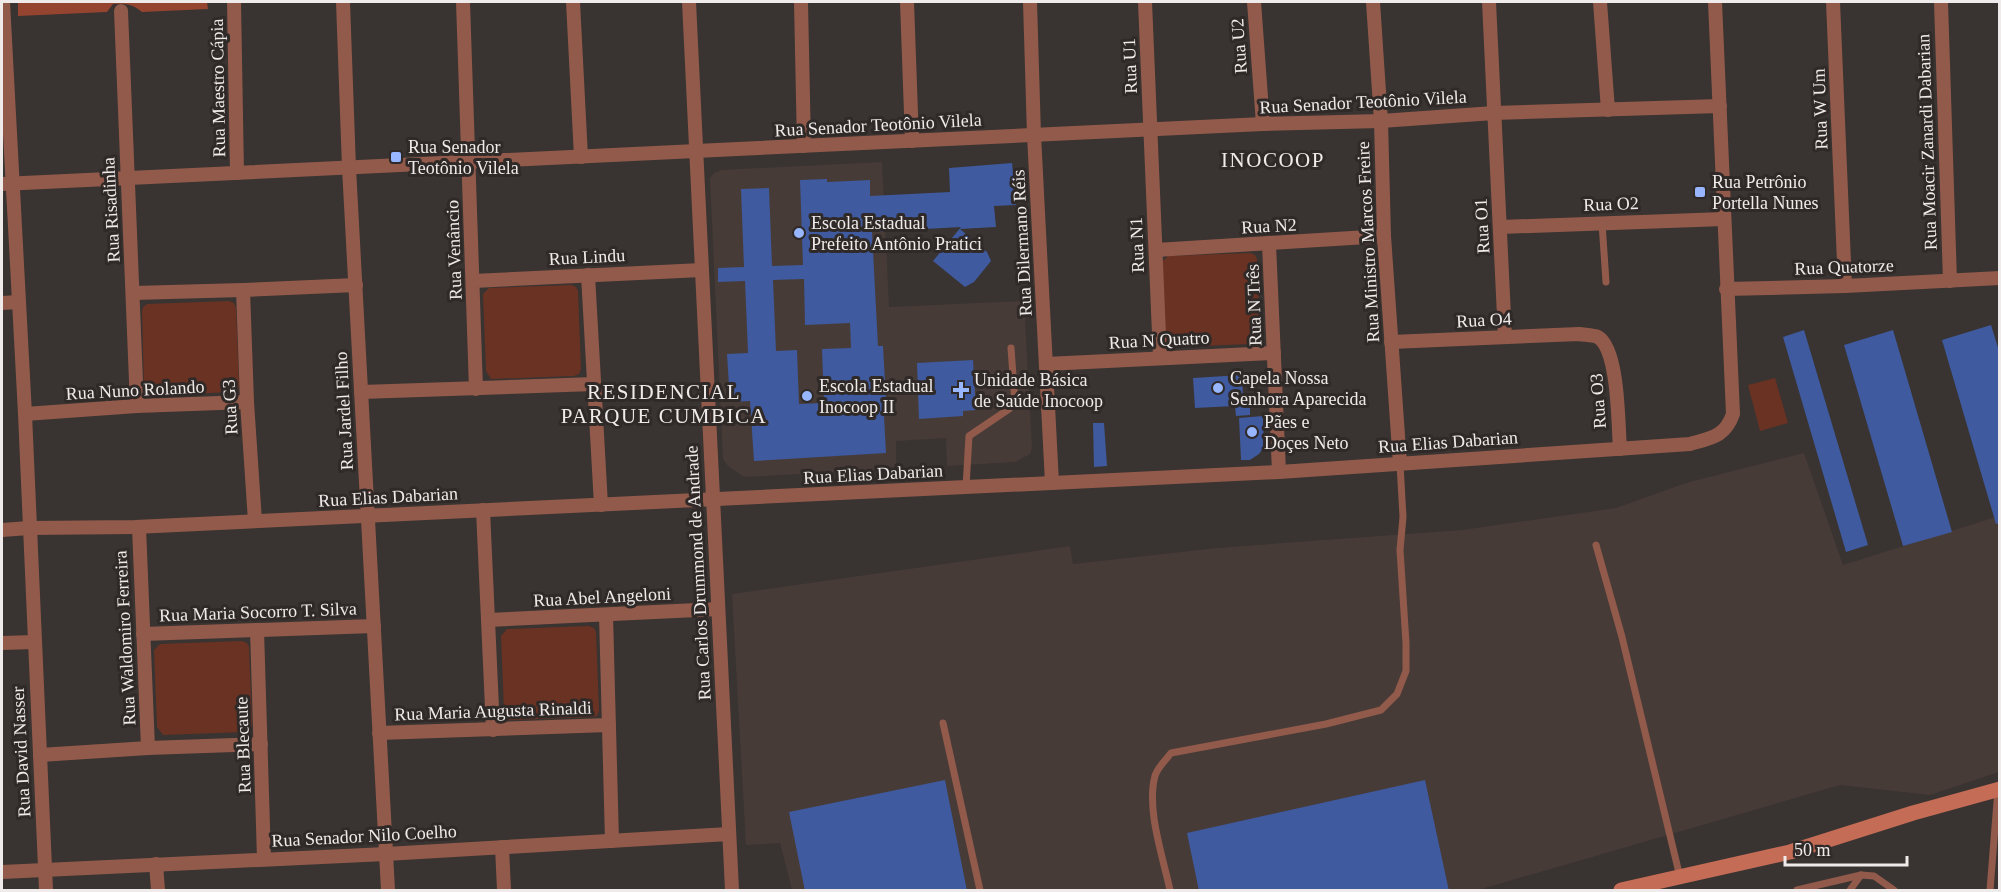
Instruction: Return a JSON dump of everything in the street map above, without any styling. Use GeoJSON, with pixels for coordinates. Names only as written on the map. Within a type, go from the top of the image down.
{"type":"FeatureCollection","features":[{"type":"Feature","properties":{"kind":"main road"},"geometry":{"type":"LineString","coordinates":[[1621,891],[1790,852],[1913,813],[1999,789]]}},
{"type":"Feature","properties":{"kind":"street","name":"Rua David Nasser"},"geometry":{"type":"LineString","coordinates":[[3,2],[7,184],[18,302],[46,891]]}},
{"type":"Feature","properties":{"kind":"street","name":"Rua Maestro Cápia"},"geometry":{"type":"LineString","coordinates":[[234,2],[237,173]]}},
{"type":"Feature","properties":{"kind":"street","name":"Rua Jardel Filho"},"geometry":{"type":"LineString","coordinates":[[343,2],[349,168],[388,891]]}},
{"type":"Feature","properties":{"kind":"street","name":"Rua Venâncio"},"geometry":{"type":"LineString","coordinates":[[463,2],[476,389]]}},
{"type":"Feature","properties":{"kind":"street"},"geometry":{"type":"LineString","coordinates":[[573,2],[581,157]]}},
{"type":"Feature","properties":{"kind":"street","name":"Rua Carlos Drummond de Andrade"},"geometry":{"type":"LineString","coordinates":[[690,2],[732,891]]}},
{"type":"Feature","properties":{"kind":"street"},"geometry":{"type":"LineString","coordinates":[[801,2],[804,146]]}},
{"type":"Feature","properties":{"kind":"street"},"geometry":{"type":"LineString","coordinates":[[907,2],[912,141]]}},
{"type":"Feature","properties":{"kind":"street","name":"Rua Dilermano Réis"},"geometry":{"type":"LineString","coordinates":[[1030,2],[1034,135],[1052,483]]}},
{"type":"Feature","properties":{"kind":"street","name":"Rua U1"},"geometry":{"type":"LineString","coordinates":[[1145,2],[1150,130]]}},
{"type":"Feature","properties":{"kind":"street","name":"Rua U2"},"geometry":{"type":"LineString","coordinates":[[1254,2],[1263,124]]}},
{"type":"Feature","properties":{"kind":"street","name":"Rua Ministro Marcos Freire"},"geometry":{"type":"LineString","coordinates":[[1373,2],[1381,121],[1384,236],[1400,464]]}},
{"type":"Feature","properties":{"kind":"street","name":"Rua O1"},"geometry":{"type":"LineString","coordinates":[[1488,2],[1505,337]]}},
{"type":"Feature","properties":{"kind":"street"},"geometry":{"type":"LineString","coordinates":[[1600,2],[1608,110]]}},
{"type":"Feature","properties":{"kind":"street"},"geometry":{"type":"LineString","coordinates":[[1715,2],[1726,289]]}},
{"type":"Feature","properties":{"kind":"street","name":"Rua W Um"},"geometry":{"type":"LineString","coordinates":[[1833,2],[1845,286]]}},
{"type":"Feature","properties":{"kind":"street","name":"Rua Moacir Zanardi Dabarian"},"geometry":{"type":"LineString","coordinates":[[1941,2],[1950,281]]}},
{"type":"Feature","properties":{"kind":"street","name":"Rua Risadinha"},"geometry":{"type":"LineString","coordinates":[[121,11],[137,406]]}},
{"type":"Feature","properties":{"kind":"street","name":"Rua Senador Teotônio Vilela"},"geometry":{"type":"LineString","coordinates":[[7,184],[1263,124],[1381,121],[1494,113],[1720,106]]}},
{"type":"Feature","properties":{"kind":"street","name":"Rua N1"},"geometry":{"type":"LineString","coordinates":[[1150,130],[1160,358]]}},
{"type":"Feature","properties":{"kind":"street","name":"Rua O2"},"geometry":{"type":"LineString","coordinates":[[1500,227],[1724,219]]}},
{"type":"Feature","properties":{"kind":"street","name":"Rua N2"},"geometry":{"type":"LineString","coordinates":[[1155,250],[1384,236]]}},
{"type":"Feature","properties":{"kind":"street","name":"Rua N Três"},"geometry":{"type":"LineString","coordinates":[[1269,244],[1278,472]]}},
{"type":"Feature","properties":{"kind":"street","name":"Rua Lindu"},"geometry":{"type":"LineString","coordinates":[[473,281],[702,270]]}},
{"type":"Feature","properties":{"kind":"street"},"geometry":{"type":"LineString","coordinates":[[588,275],[601,505]]}},
{"type":"Feature","properties":{"kind":"street","name":"Rua Quatorze"},"geometry":{"type":"LineString","coordinates":[[1726,289],[2000,278]]}},
{"type":"Feature","properties":{"kind":"street"},"geometry":{"type":"LineString","coordinates":[[133,293],[356,285]]}},
{"type":"Feature","properties":{"kind":"street","name":"Rua Elias Dabarian"},"geometry":{"type":"LineString","coordinates":[[2,530],[138,527],[1278,472],[1690,444],[1714,437],[1728,427],[1733,414],[1726,289]]}},
{"type":"Feature","properties":{"kind":"street","name":"Rua G3"},"geometry":{"type":"LineString","coordinates":[[243,290],[247,402],[255,521]]}},
{"type":"Feature","properties":{"kind":"street"},"geometry":{"type":"LineString","coordinates":[[2,303],[18,302]]}},
{"type":"Feature","properties":{"kind":"street","name":"Rua O4"},"geometry":{"type":"LineString","coordinates":[[1391,342],[1579,334]]}},
{"type":"Feature","properties":{"kind":"street","name":"Rua O3"},"geometry":{"type":"LineString","coordinates":[[1579,334],[1597,337],[1607,347],[1613,362],[1620,449]]}},
{"type":"Feature","properties":{"kind":"street","name":"Rua N Quatro"},"geometry":{"type":"LineString","coordinates":[[1046,364],[1274,353]]}},
{"type":"Feature","properties":{"kind":"street"},"geometry":{"type":"LineString","coordinates":[[361,392],[594,384]]}},
{"type":"Feature","properties":{"kind":"street","name":"Rua Nuno Rolando"},"geometry":{"type":"LineString","coordinates":[[24,414],[137,406],[247,402]]}},
{"type":"Feature","properties":{"kind":"street"},"geometry":{"type":"LineString","coordinates":[[483,510],[493,730]]}},
{"type":"Feature","properties":{"kind":"street","name":"Rua Waldomiro Ferreira"},"geometry":{"type":"LineString","coordinates":[[138,527],[148,748]]}},
{"type":"Feature","properties":{"kind":"street","name":"Rua Abel Angeloni"},"geometry":{"type":"LineString","coordinates":[[488,620],[718,609]]}},
{"type":"Feature","properties":{"kind":"street"},"geometry":{"type":"LineString","coordinates":[[606,615],[612,841]]}},
{"type":"Feature","properties":{"kind":"street","name":"Rua Maria Socorro T. Silva"},"geometry":{"type":"LineString","coordinates":[[143,634],[374,626]]}},
{"type":"Feature","properties":{"kind":"street","name":"Rua Blecaute"},"geometry":{"type":"LineString","coordinates":[[257,630],[264,859]]}},
{"type":"Feature","properties":{"kind":"street"},"geometry":{"type":"LineString","coordinates":[[2,643],[34,642]]}},
{"type":"Feature","properties":{"kind":"street","name":"Rua Maria Augusta Rinaldi"},"geometry":{"type":"LineString","coordinates":[[379,733],[609,725]]}},
{"type":"Feature","properties":{"kind":"street"},"geometry":{"type":"LineString","coordinates":[[40,754],[261,744]]}},
{"type":"Feature","properties":{"kind":"street","name":"Rua Senador Nilo Coelho"},"geometry":{"type":"LineString","coordinates":[[2,872],[386,854],[729,834]]}},
{"type":"Feature","properties":{"kind":"street"},"geometry":{"type":"LineString","coordinates":[[502,847],[504,891]]}},
{"type":"Feature","properties":{"kind":"street"},"geometry":{"type":"LineString","coordinates":[[156,864],[158,891]]}},
{"type":"Feature","properties":{"kind":"lane"},"geometry":{"type":"LineString","coordinates":[[1602,223],[1606,282]]}},
{"type":"Feature","properties":{"kind":"lane"},"geometry":{"type":"LineString","coordinates":[[966,487],[969,436],[1010,409],[1015,403],[1011,348]]}},
{"type":"Feature","properties":{"kind":"lane","name":"Rua Ministro Marcos Freire"},"geometry":{"type":"LineString","coordinates":[[1170,891],[1154,813],[1153,791],[1156,773],[1171,753],[1326,724],[1381,710],[1397,694],[1406,671],[1400,550],[1403,518],[1400,464]]}},
{"type":"Feature","properties":{"kind":"lane"},"geometry":{"type":"LineString","coordinates":[[1596,545],[1622,637],[1680,878]]}},
{"type":"Feature","properties":{"kind":"lane"},"geometry":{"type":"LineString","coordinates":[[943,723],[980,891]]}},
{"type":"Feature","properties":{"kind":"lane"},"geometry":{"type":"LineString","coordinates":[[1990,891],[1999,789]]}},
{"type":"Feature","properties":{"kind":"lane"},"geometry":{"type":"LineString","coordinates":[[1798,890],[1861,875],[1874,876],[1894,891]]}},
{"type":"Feature","properties":{"kind":"lane"},"geometry":{"type":"LineString","coordinates":[[1850,891],[1861,875]]}},
{"type":"Feature","properties":{"kind":"shaded area"},"geometry":{"type":"Polygon","coordinates":[[[18,2],[207,2],[208,9],[142,12],[125,4],[113,4],[107,12],[18,16],[18,2]]]}},
{"type":"Feature","properties":{"kind":"shaded area"},"geometry":{"type":"Polygon","coordinates":[[[882,162],[889,307],[1024,301],[1032,448],[1030,454],[1015,462],[947,466],[946,438],[896,441],[896,469],[744,477],[728,466],[723,459],[710,178],[721,170],[882,162]]]}},
{"type":"Feature","properties":{"kind":"shaded area"},"geometry":{"type":"Polygon","coordinates":[[[1250,253],[1257,259],[1260,337],[1258,342],[1171,347],[1165,339],[1162,262],[1168,256],[1250,253]]]}},
{"type":"Feature","properties":{"kind":"shaded area"},"geometry":{"type":"Polygon","coordinates":[[[571,285],[578,291],[581,369],[579,374],[491,379],[486,371],[483,294],[489,288],[571,285]]]}},
{"type":"Feature","properties":{"kind":"shaded area"},"geometry":{"type":"Polygon","coordinates":[[[229,301],[234,303],[236,308],[239,386],[237,391],[150,396],[144,388],[143,307],[147,304],[229,301]]]}},
{"type":"Feature","properties":{"kind":"shaded area"},"geometry":{"type":"Polygon","coordinates":[[[1775,378],[1788,423],[1760,431],[1748,385],[1775,378]]]}},
{"type":"Feature","properties":{"kind":"shaded area"},"geometry":{"type":"Polygon","coordinates":[[[1804,453],[1843,565],[1999,516],[1999,772],[1930,795],[1840,785],[1478,890],[792,890],[780,843],[746,845],[732,594],[1070,546],[1073,564],[1217,548],[1462,530],[1616,508],[1686,483],[1804,453]]]}},
{"type":"Feature","properties":{"kind":"shaded area"},"geometry":{"type":"Polygon","coordinates":[[[589,626],[596,632],[599,711],[597,716],[509,720],[504,713],[501,636],[507,629],[589,626]]]}},
{"type":"Feature","properties":{"kind":"shaded area"},"geometry":{"type":"Polygon","coordinates":[[[242,641],[249,647],[252,725],[250,730],[163,735],[157,727],[154,650],[160,644],[242,641]]]}},
{"type":"Feature","properties":{"kind":"building"},"geometry":{"type":"Polygon","coordinates":[[[1012,163],[1016,205],[994,206],[996,227],[960,229],[987,252],[991,261],[974,282],[965,287],[933,261],[961,227],[872,232],[878,346],[883,346],[886,400],[894,409],[884,416],[886,453],[754,461],[750,401],[730,402],[727,354],[748,353],[745,281],[718,282],[718,268],[744,267],[741,189],[769,188],[772,266],[803,265],[800,180],[827,179],[827,182],[870,180],[870,196],[950,192],[949,168],[1012,163]],[[804,279],[773,280],[776,351],[797,350],[799,404],[824,403],[822,349],[851,348],[850,323],[805,325],[804,279]]]}},
{"type":"Feature","properties":{"kind":"building"},"geometry":{"type":"Polygon","coordinates":[[[1991,325],[2000,354],[2000,523],[1996,524],[1942,340],[1991,325]]]}},
{"type":"Feature","properties":{"kind":"building"},"geometry":{"type":"Polygon","coordinates":[[[1804,330],[1868,545],[1846,552],[1783,337],[1804,330]]]}},
{"type":"Feature","properties":{"kind":"building"},"geometry":{"type":"Polygon","coordinates":[[[1893,330],[1952,532],[1903,546],[1844,345],[1893,330]]]}},
{"type":"Feature","properties":{"kind":"building"},"geometry":{"type":"Polygon","coordinates":[[[973,360],[976,410],[963,411],[963,416],[919,419],[917,363],[973,360]]]}},
{"type":"Feature","properties":{"kind":"building","name":"Capela Nossa Senhora Aparecida"},"geometry":{"type":"Polygon","coordinates":[[[1242,375],[1243,398],[1250,402],[1250,415],[1236,416],[1235,406],[1195,408],[1193,378],[1242,375]]]}},
{"type":"Feature","properties":{"kind":"building","name":"Pães e Doçes Neto"},"geometry":{"type":"Polygon","coordinates":[[[1263,416],[1264,447],[1250,460],[1241,460],[1239,418],[1263,416]]]}},
{"type":"Feature","properties":{"kind":"building"},"geometry":{"type":"Polygon","coordinates":[[[1093,423],[1104,423],[1107,466],[1094,467],[1093,423]]]}},
{"type":"Feature","properties":{"kind":"building"},"geometry":{"type":"Polygon","coordinates":[[[945,780],[967,891],[805,891],[789,812],[945,780]]]}},
{"type":"Feature","properties":{"kind":"building"},"geometry":{"type":"Polygon","coordinates":[[[1425,780],[1449,891],[1199,891],[1187,833],[1425,780]]]}},
{"type":"Feature","properties":{"kind":"place","name":"Rua Senador Teotônio Vilela"},"geometry":{"type":"Point","coordinates":[396,157]}},
{"type":"Feature","properties":{"kind":"place","name":"Rua Petrônio Portella Nunes"},"geometry":{"type":"Point","coordinates":[1700,192]}},
{"type":"Feature","properties":{"kind":"place","name":"Escola Estadual Prefeito Antônio Pratici"},"geometry":{"type":"Point","coordinates":[799,233]}},
{"type":"Feature","properties":{"kind":"place","name":"Capela Nossa Senhora Aparecida"},"geometry":{"type":"Point","coordinates":[1218,388]}},
{"type":"Feature","properties":{"kind":"place","name":"Unidade Básica de Saúde Inocoop"},"geometry":{"type":"Point","coordinates":[961,390]}},
{"type":"Feature","properties":{"kind":"place","name":"Escola Estadual Inocoop II"},"geometry":{"type":"Point","coordinates":[807,396]}},
{"type":"Feature","properties":{"kind":"place","name":"Pães e Doçes Neto"},"geometry":{"type":"Point","coordinates":[1252,432]}},
{"type":"Feature","properties":{"kind":"district","name":"INOCOOP"},"geometry":{"type":"Point","coordinates":[1273,160]}},
{"type":"Feature","properties":{"kind":"district","name":"RESIDENCIAL PARQUE CUMBICA"},"geometry":{"type":"Point","coordinates":[664,404]}}]}
